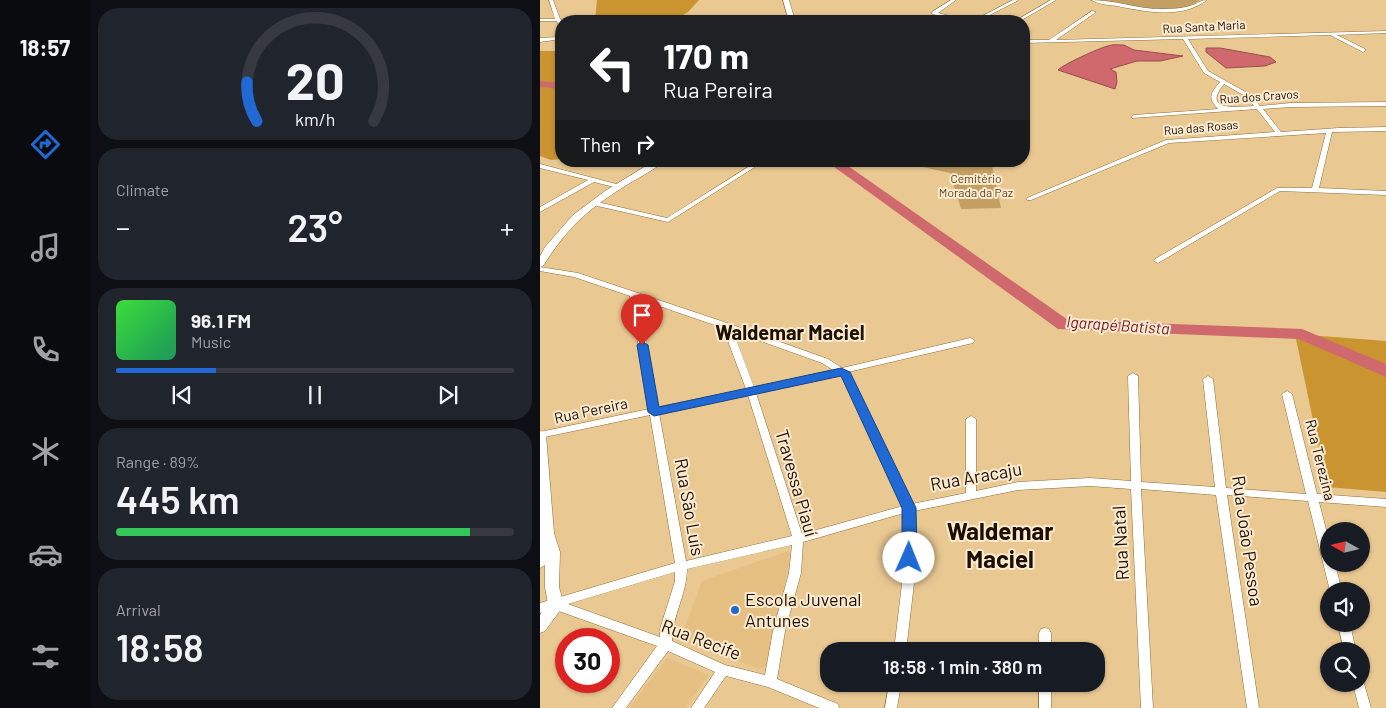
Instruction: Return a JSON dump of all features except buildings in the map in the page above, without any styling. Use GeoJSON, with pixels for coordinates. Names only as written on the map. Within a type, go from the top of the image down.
{"type":"FeatureCollection","features":[{"type":"Feature","properties":{"kind":"street"},"geometry":{"type":"LineString","coordinates":[[551,0],[558,15]]}},
{"type":"Feature","properties":{"kind":"street"},"geometry":{"type":"LineString","coordinates":[[786,0],[790,15]]}},
{"type":"Feature","properties":{"kind":"street"},"geometry":{"type":"LineString","coordinates":[[945,15],[934,12],[954,0]]}},
{"type":"Feature","properties":{"kind":"street"},"geometry":{"type":"LineString","coordinates":[[986,15],[1017,0]]}},
{"type":"Feature","properties":{"kind":"street"},"geometry":{"type":"LineString","coordinates":[[1028,15],[1054,0]]}},
{"type":"Feature","properties":{"kind":"street"},"geometry":{"type":"LineString","coordinates":[[1093,0],[1156,10],[1186,8],[1205,0]]}},
{"type":"Feature","properties":{"kind":"street"},"geometry":{"type":"LineString","coordinates":[[1049,42],[1094,12]]}},
{"type":"Feature","properties":{"kind":"street"},"geometry":{"type":"LineString","coordinates":[[540,20],[555,20]]}},
{"type":"Feature","properties":{"kind":"street","name":"Rua Santa Maria"},"geometry":{"type":"LineString","coordinates":[[1030,42],[1386,32]]}},
{"type":"Feature","properties":{"kind":"street"},"geometry":{"type":"LineString","coordinates":[[1331,33],[1363,50]]}},
{"type":"Feature","properties":{"kind":"street"},"geometry":{"type":"LineString","coordinates":[[1185,38],[1204,69],[1222,83],[1248,96],[1280,134]]}},
{"type":"Feature","properties":{"kind":"street"},"geometry":{"type":"LineString","coordinates":[[540,40],[555,39]]}},
{"type":"Feature","properties":{"kind":"street"},"geometry":{"type":"LineString","coordinates":[[1222,83],[1216,89],[1214,100],[1226,110]]}},
{"type":"Feature","properties":{"kind":"street"},"geometry":{"type":"LineString","coordinates":[[1346,111],[1349,106],[1348,104]]}},
{"type":"Feature","properties":{"kind":"street","name":"Rua dos Cravos"},"geometry":{"type":"LineString","coordinates":[[1134,118],[1260,108],[1386,104]]}},
{"type":"Feature","properties":{"kind":"street","name":"Rua das Rosas"},"geometry":{"type":"LineString","coordinates":[[1029,199],[1162,142],[1182,139],[1329,131],[1386,130]]}},
{"type":"Feature","properties":{"kind":"street"},"geometry":{"type":"LineString","coordinates":[[1315,189],[1329,131]]}},
{"type":"Feature","properties":{"kind":"street"},"geometry":{"type":"LineString","coordinates":[[542,167],[618,186]]}},
{"type":"Feature","properties":{"kind":"street"},"geometry":{"type":"LineString","coordinates":[[540,264],[553,243],[593,204],[650,167]]}},
{"type":"Feature","properties":{"kind":"street"},"geometry":{"type":"LineString","coordinates":[[593,204],[668,220],[751,167]]}},
{"type":"Feature","properties":{"kind":"street"},"geometry":{"type":"LineString","coordinates":[[540,210],[593,180]]}},
{"type":"Feature","properties":{"kind":"street"},"geometry":{"type":"LineString","coordinates":[[1158,261],[1276,190],[1315,189],[1386,194]]}},
{"type":"Feature","properties":{"kind":"street"},"geometry":{"type":"LineString","coordinates":[[540,269],[574,275],[727,326],[825,362],[846,374],[909,508],[909,575],[901,642]]}},
{"type":"Feature","properties":{"kind":"street","name":"Rua São Luís"},"geometry":{"type":"LineString","coordinates":[[618,708],[666,644],[666,629],[681,582],[682,566],[634,295]]}},
{"type":"Feature","properties":{"kind":"street","name":"Travessa Piauí"},"geometry":{"type":"LineString","coordinates":[[727,326],[751,391],[798,539],[795,573],[779,631],[770,682]]}},
{"type":"Feature","properties":{"kind":"street","name":"Rua Pereira"},"geometry":{"type":"LineString","coordinates":[[540,435],[841,372],[970,341]]}},
{"type":"Feature","properties":{"kind":"street","name":"Rua Natal"},"geometry":{"type":"LineString","coordinates":[[1133,376],[1136,486],[1148,708]]}},
{"type":"Feature","properties":{"kind":"street","name":"Rua João Pessoa"},"geometry":{"type":"LineString","coordinates":[[1208,379],[1221,492],[1253,708]]}},
{"type":"Feature","properties":{"kind":"street","name":"Rua Terezina"},"geometry":{"type":"LineString","coordinates":[[1287,394],[1320,527]]}},
{"type":"Feature","properties":{"kind":"street"},"geometry":{"type":"LineString","coordinates":[[971,419],[971,493]]}},
{"type":"Feature","properties":{"kind":"street"},"geometry":{"type":"LineString","coordinates":[[540,435],[547,533],[540,562]]}},
{"type":"Feature","properties":{"kind":"street","name":"Rua Aracaju"},"geometry":{"type":"LineString","coordinates":[[540,608],[556,605],[570,597],[682,566],[798,539],[909,508],[971,493],[1057,482],[1386,503]]}},
{"type":"Feature","properties":{"kind":"street"},"geometry":{"type":"LineString","coordinates":[[540,627],[556,605],[546,580],[554,563],[552,544],[547,533]]}},
{"type":"Feature","properties":{"kind":"street","name":"Rua Recife"},"geometry":{"type":"LineString","coordinates":[[556,605],[666,644],[723,670],[770,682],[833,708]]}},
{"type":"Feature","properties":{"kind":"street"},"geometry":{"type":"LineString","coordinates":[[1045,633],[1045,642]]}},
{"type":"Feature","properties":{"kind":"street"},"geometry":{"type":"LineString","coordinates":[[697,708],[723,670]]}},
{"type":"Feature","properties":{"kind":"street"},"geometry":{"type":"LineString","coordinates":[[891,708],[894,692]]}},
{"type":"Feature","properties":{"kind":"street"},"geometry":{"type":"LineString","coordinates":[[1045,692],[1045,708]]}},
{"type":"Feature","properties":{"kind":"street"},"geometry":{"type":"LineString","coordinates":[[1360,692],[1364,708]]}},
{"type":"Feature","properties":{"kind":"shaded area"},"geometry":{"type":"Polygon","coordinates":[[[597,0],[699,0],[683,15],[596,15],[597,0]]]}},
{"type":"Feature","properties":{"kind":"shaded area"},"geometry":{"type":"Polygon","coordinates":[[[1124,45],[1134,50],[1183,56],[1160,61],[1137,61],[1110,69],[1116,72],[1117,82],[1115,89],[1058,70],[1074,60],[1104,47],[1124,45]]]}},
{"type":"Feature","properties":{"kind":"shaded area"},"geometry":{"type":"Polygon","coordinates":[[[1206,48],[1220,48],[1270,57],[1276,62],[1265,66],[1226,68],[1206,52],[1206,48]]]}},
{"type":"Feature","properties":{"kind":"shaded area"},"geometry":{"type":"Polygon","coordinates":[[[540,51],[555,51],[555,160],[540,156],[540,51]]]}},
{"type":"Feature","properties":{"kind":"shaded area"},"geometry":{"type":"Polygon","coordinates":[[[1295,334],[1386,341],[1386,492],[1327,487],[1295,334]]]}},
{"type":"Feature","properties":{"kind":"shaded area","name":"Escola Juvenal Antunes"},"geometry":{"type":"Polygon","coordinates":[[[788,551],[791,554],[767,666],[759,669],[680,640],[702,581],[788,551]]]}},
{"type":"Feature","properties":{"kind":"shaded area"},"geometry":{"type":"Polygon","coordinates":[[[667,658],[709,675],[685,708],[629,708],[667,658]]]}},
{"type":"Feature","properties":{"kind":"green space"},"geometry":{"type":"Polygon","coordinates":[[[1102,0],[1200,0],[1178,8],[1152,9],[1102,0]]]}},
{"type":"Feature","properties":{"kind":"green space","name":"Cemitério Morada da Paz"},"geometry":{"type":"Polygon","coordinates":[[[922,167],[992,167],[1001,208],[961,209],[950,173],[922,167]]]}},
{"type":"Feature","properties":{"kind":"waterway","name":"Igarapé Batista"},"geometry":{"type":"LineString","coordinates":[[540,84],[555,85]]}},
{"type":"Feature","properties":{"kind":"waterway","name":"Igarapé Batista"},"geometry":{"type":"LineString","coordinates":[[840,167],[1064,325],[1302,334],[1386,371]]}},
{"type":"Feature","properties":{"kind":"place","name":"Escola Juvenal Antunes"},"geometry":{"type":"Point","coordinates":[735,610]}},
{"type":"Feature","properties":{"kind":"district","name":"Waldemar Maciel"},"geometry":{"type":"Point","coordinates":[790,333]}},
{"type":"Feature","properties":{"kind":"district","name":"Waldemar Maciel"},"geometry":{"type":"Point","coordinates":[1000,546]}},
{"type":"Feature","properties":{"kind":"route"},"geometry":{"type":"LineString","coordinates":[[642,345],[654,412],[841,372],[846,374],[909,508],[909,558]]}}]}
